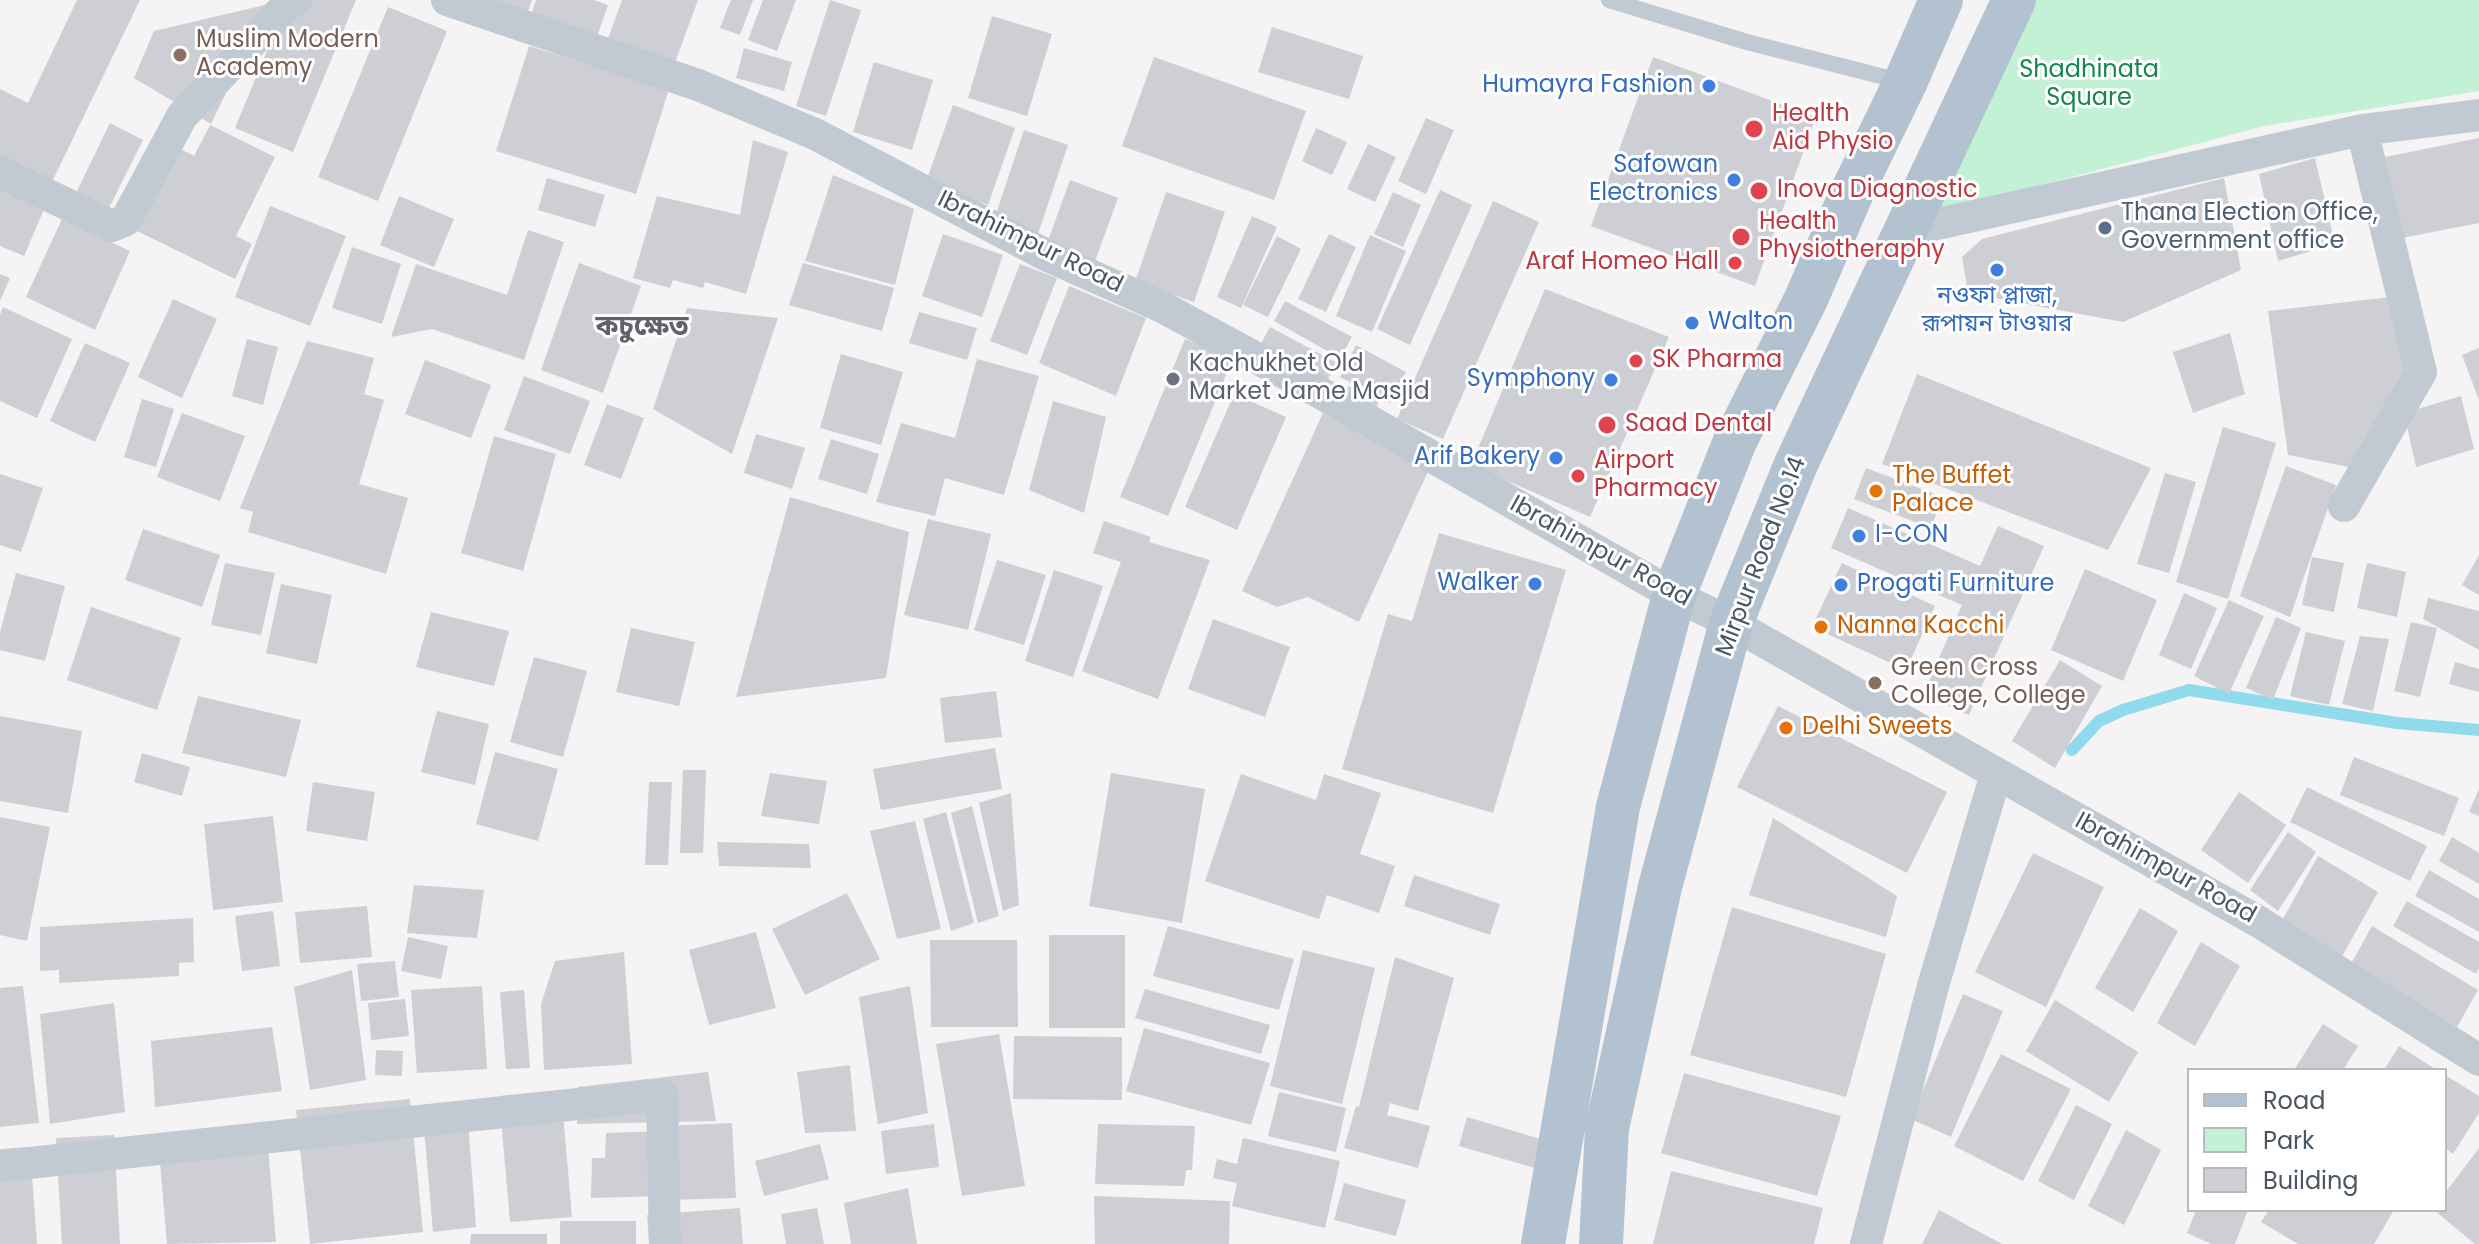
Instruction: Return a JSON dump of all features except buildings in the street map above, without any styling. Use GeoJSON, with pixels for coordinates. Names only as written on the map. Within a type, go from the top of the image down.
{"type":"FeatureCollection","features":[{"type":"Feature","properties":{"kind":"main road"},"geometry":{"type":"LineString","coordinates":[[1543,1244],[1618,807],[1674,595],[1735,441],[1806,299],[1941,0]]}},
{"type":"Feature","properties":{"kind":"main road","name":"Mirpur Road No.14"},"geometry":{"type":"LineString","coordinates":[[1601,1244],[1607,1128],[1660,887],[1731,623],[1796,464],[2014,0]]}},
{"type":"Feature","properties":{"kind":"street"},"geometry":{"type":"LineString","coordinates":[[0,172],[112,226],[126,220],[182,116],[287,5],[296,0]]}},
{"type":"Feature","properties":{"kind":"street","name":"Ibrahimpur Road"},"geometry":{"type":"LineString","coordinates":[[447,0],[698,85],[815,134],[1050,257],[1162,307],[1323,394],[1674,595],[1731,623],[2259,922],[2479,1060]]}},
{"type":"Feature","properties":{"kind":"street"},"geometry":{"type":"LineString","coordinates":[[1906,231],[2362,130],[2479,115]]}},
{"type":"Feature","properties":{"kind":"street"},"geometry":{"type":"LineString","coordinates":[[2344,506],[2421,372],[2362,130]]}},
{"type":"Feature","properties":{"kind":"street"},"geometry":{"type":"LineString","coordinates":[[1866,1244],[1933,986],[1996,774]]}},
{"type":"Feature","properties":{"kind":"street"},"geometry":{"type":"LineString","coordinates":[[0,1166],[662,1095],[665,1244]]}},
{"type":"Feature","properties":{"kind":"lane"},"geometry":{"type":"LineString","coordinates":[[1609,0],[1747,42],[1905,83]]}},
{"type":"Feature","properties":{"kind":"green space","name":"Shadhinata Square"},"geometry":{"type":"Polygon","coordinates":[[[2032,0],[2479,0],[2479,91],[2264,126],[1929,215],[2032,0]]]}},
{"type":"Feature","properties":{"kind":"waterway"},"geometry":{"type":"LineString","coordinates":[[2072,750],[2099,721],[2123,710],[2189,690],[2397,723],[2479,730]]}},
{"type":"Feature","properties":{"kind":"place","name":"Muslim Modern Academy"},"geometry":{"type":"Point","coordinates":[180,55]}},
{"type":"Feature","properties":{"kind":"place","name":"Humayra Fashion"},"geometry":{"type":"Point","coordinates":[1709,86]}},
{"type":"Feature","properties":{"kind":"place","name":"Health Aid Physio"},"geometry":{"type":"Point","coordinates":[1754,129]}},
{"type":"Feature","properties":{"kind":"place","name":"Safowan Electronics"},"geometry":{"type":"Point","coordinates":[1734,180]}},
{"type":"Feature","properties":{"kind":"place","name":"Inova Diagnostic"},"geometry":{"type":"Point","coordinates":[1759,191]}},
{"type":"Feature","properties":{"kind":"place","name":"Thana Election Office, Government office"},"geometry":{"type":"Point","coordinates":[2105,228]}},
{"type":"Feature","properties":{"kind":"place","name":"Health Physiotheraphy"},"geometry":{"type":"Point","coordinates":[1741,237]}},
{"type":"Feature","properties":{"kind":"place","name":"Araf Homeo Hall"},"geometry":{"type":"Point","coordinates":[1735,263]}},
{"type":"Feature","properties":{"kind":"place","name":"নওফা প্লাজা, রূপায়ন টাওয়ার"},"geometry":{"type":"Point","coordinates":[1997,270]}},
{"type":"Feature","properties":{"kind":"place","name":"Walton"},"geometry":{"type":"Point","coordinates":[1692,323]}},
{"type":"Feature","properties":{"kind":"place","name":"SK Pharma"},"geometry":{"type":"Point","coordinates":[1636,361]}},
{"type":"Feature","properties":{"kind":"place","name":"Kachukhet Old Market Jame Masjid"},"geometry":{"type":"Point","coordinates":[1173,379]}},
{"type":"Feature","properties":{"kind":"place","name":"Symphony"},"geometry":{"type":"Point","coordinates":[1611,380]}},
{"type":"Feature","properties":{"kind":"place","name":"Saad Dental"},"geometry":{"type":"Point","coordinates":[1607,425]}},
{"type":"Feature","properties":{"kind":"place","name":"Arif Bakery"},"geometry":{"type":"Point","coordinates":[1556,458]}},
{"type":"Feature","properties":{"kind":"place","name":"Airport Pharmacy"},"geometry":{"type":"Point","coordinates":[1578,476]}},
{"type":"Feature","properties":{"kind":"place","name":"The Buffet Palace"},"geometry":{"type":"Point","coordinates":[1876,491]}},
{"type":"Feature","properties":{"kind":"place","name":"I-CON"},"geometry":{"type":"Point","coordinates":[1859,536]}},
{"type":"Feature","properties":{"kind":"place","name":"Walker"},"geometry":{"type":"Point","coordinates":[1535,584]}},
{"type":"Feature","properties":{"kind":"place","name":"Progati Furniture"},"geometry":{"type":"Point","coordinates":[1841,585]}},
{"type":"Feature","properties":{"kind":"place","name":"Nanna Kacchi"},"geometry":{"type":"Point","coordinates":[1821,627]}},
{"type":"Feature","properties":{"kind":"place","name":"Green Cross College, College"},"geometry":{"type":"Point","coordinates":[1875,683]}},
{"type":"Feature","properties":{"kind":"place","name":"Delhi Sweets"},"geometry":{"type":"Point","coordinates":[1786,728]}},
{"type":"Feature","properties":{"kind":"district","name":"কচুক্ষেত"},"geometry":{"type":"Point","coordinates":[642,328]}}]}
